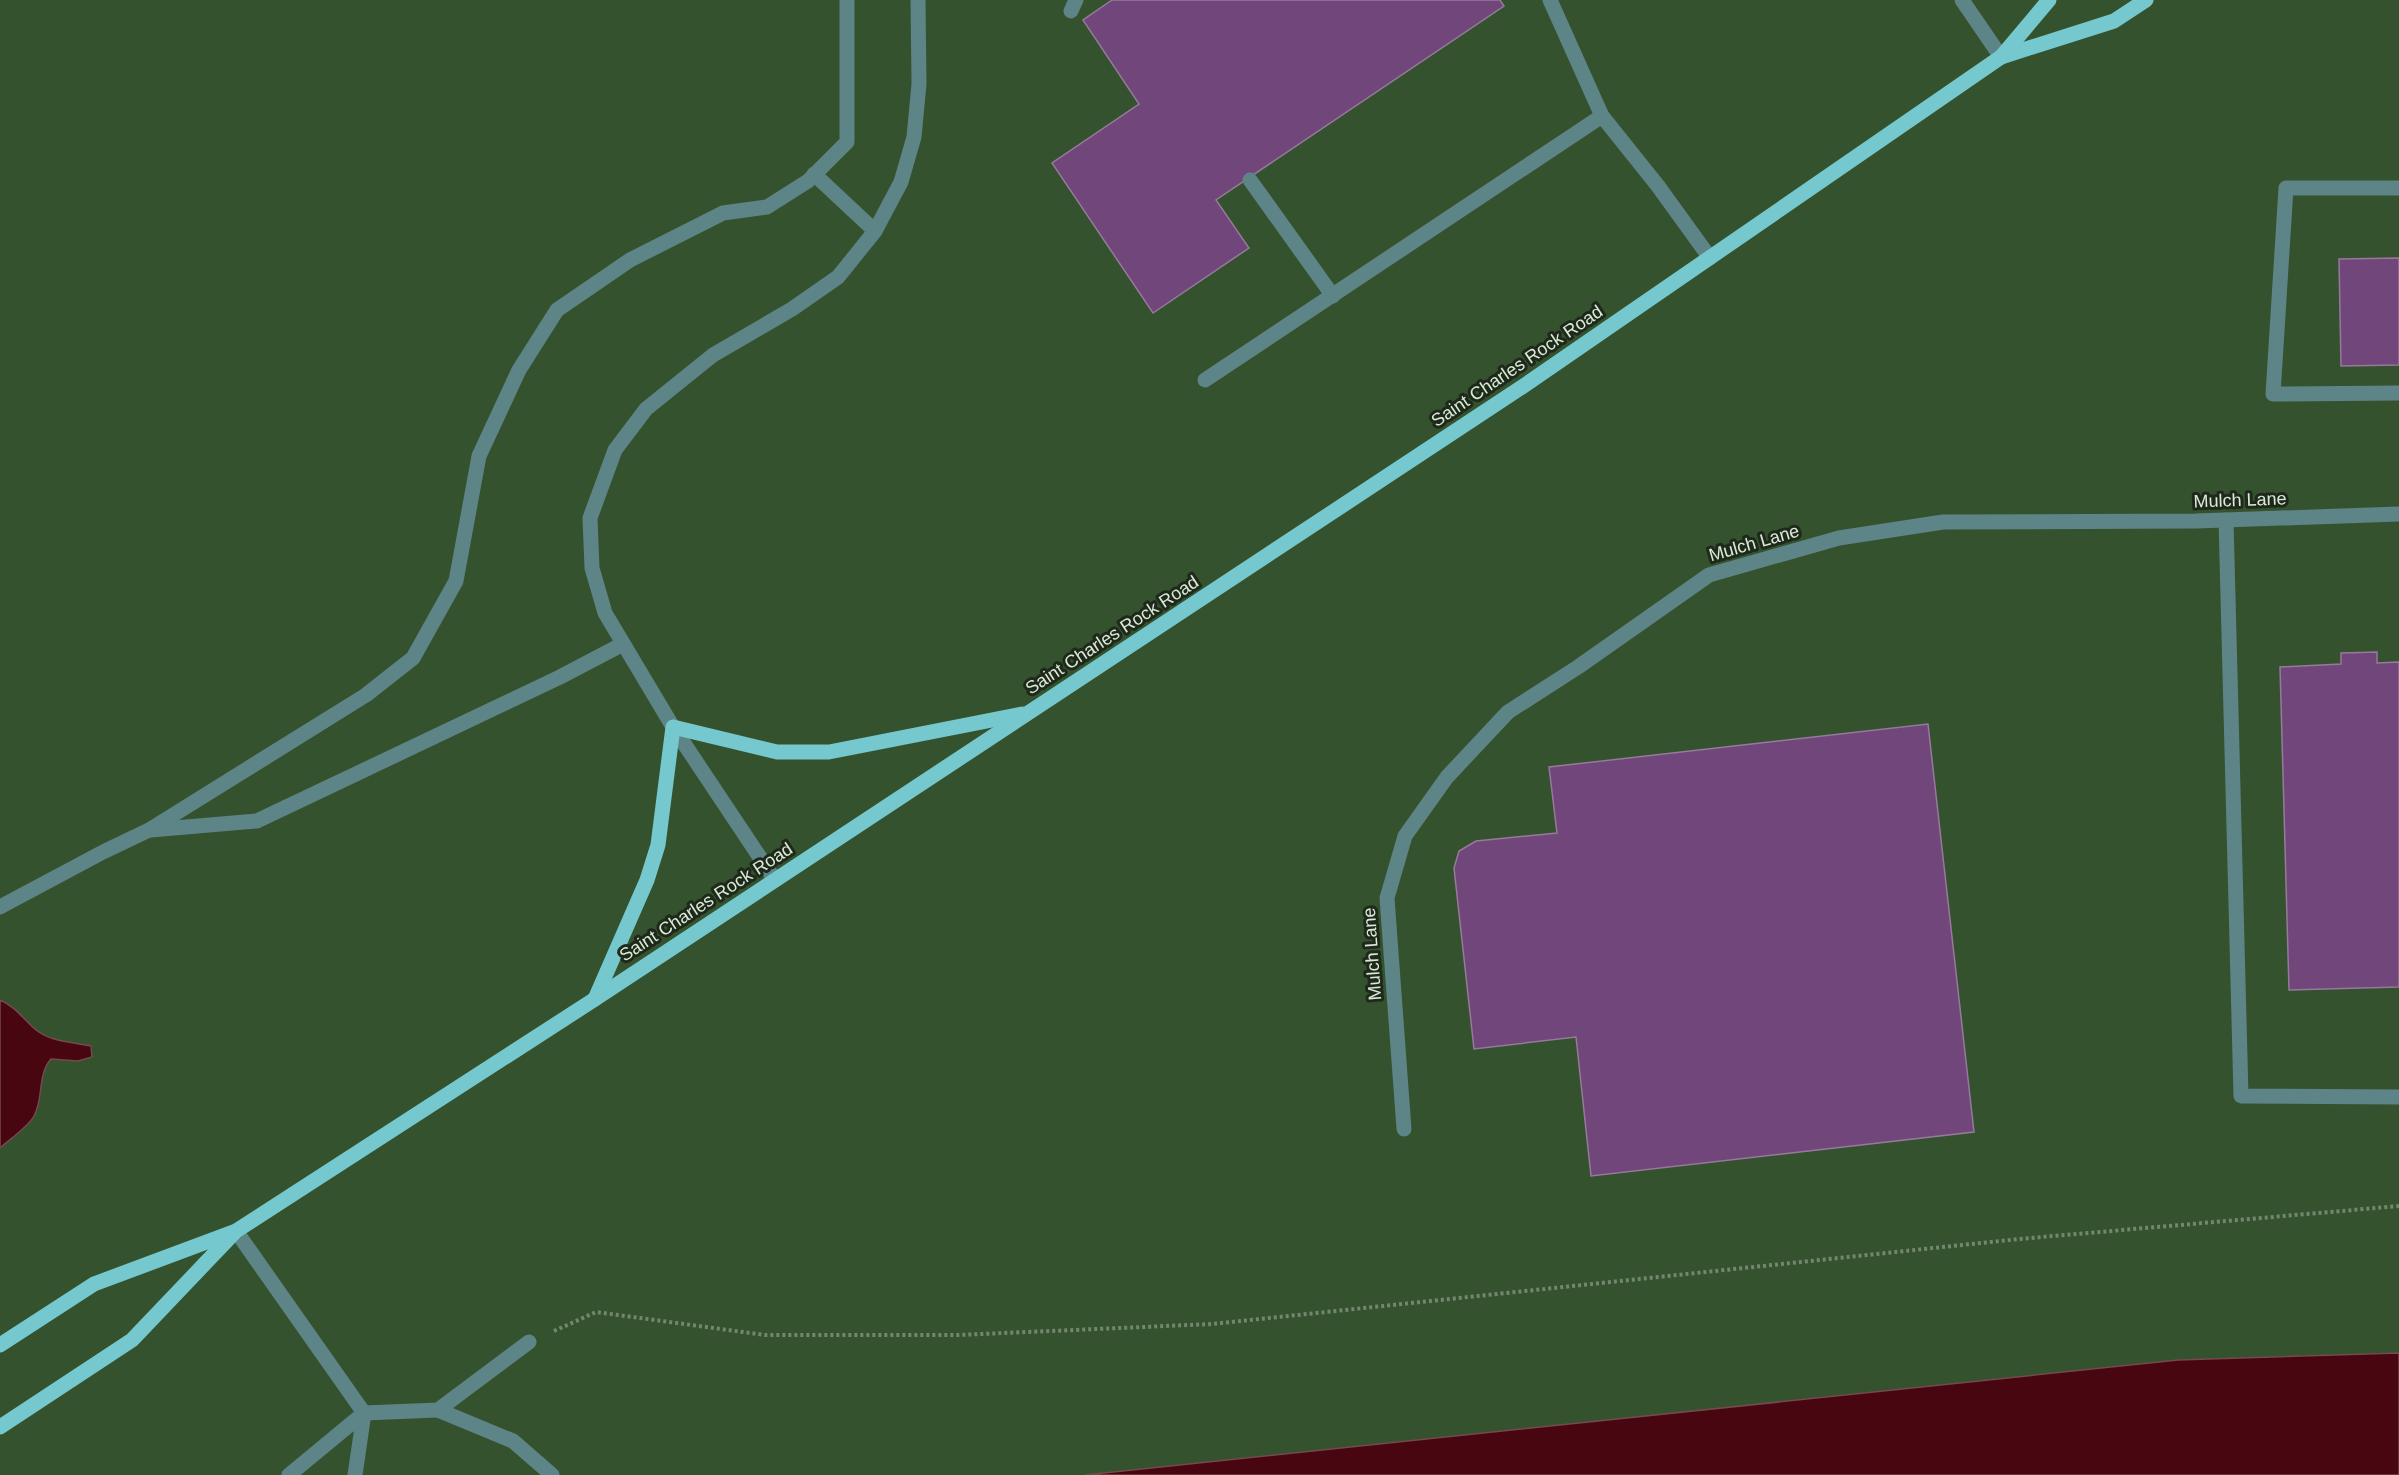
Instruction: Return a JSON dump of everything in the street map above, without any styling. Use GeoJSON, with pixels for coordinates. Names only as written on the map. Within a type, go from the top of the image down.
{"type":"FeatureCollection","features":[{"type":"Feature","properties":{"kind":"main road","name":"Saint Charles Rock Road"},"geometry":{"type":"LineString","coordinates":[[0,1345],[94,1284],[236,1231],[595,999],[1516,392],[2001,57],[2049,0]]}},
{"type":"Feature","properties":{"kind":"main road","name":"Saint Charles Rock Road"},"geometry":{"type":"LineString","coordinates":[[2001,57],[2114,21],[2146,0]]}},
{"type":"Feature","properties":{"kind":"main road"},"geometry":{"type":"LineString","coordinates":[[595,999],[647,880],[658,845],[673,727],[742,746],[777,752],[829,752],[1031,712]]}},
{"type":"Feature","properties":{"kind":"main road","name":"Saint Charles Rock Road"},"geometry":{"type":"LineString","coordinates":[[0,1427],[132,1340],[236,1231]]}},
{"type":"Feature","properties":{"kind":"street"},"geometry":{"type":"LineString","coordinates":[[0,908],[149,830],[366,695],[413,658],[456,581],[479,456],[519,370],[557,310],[630,260],[723,213],[768,207],[808,181],[847,142],[847,0]]}},
{"type":"Feature","properties":{"kind":"street"},"geometry":{"type":"LineString","coordinates":[[775,880],[673,727],[605,613],[592,568],[590,518],[615,450],[646,409],[713,355],[792,309],[838,277],[875,231],[901,182],[914,137],[919,84],[918,0]]}},
{"type":"Feature","properties":{"kind":"street"},"geometry":{"type":"LineString","coordinates":[[1550,0],[1602,116],[1658,186],[1710,258]]}},
{"type":"Feature","properties":{"kind":"street"},"geometry":{"type":"LineString","coordinates":[[1962,0],[2001,57]]}},
{"type":"Feature","properties":{"kind":"street"},"geometry":{"type":"LineString","coordinates":[[1205,380],[1602,116]]}},
{"type":"Feature","properties":{"kind":"street"},"geometry":{"type":"LineString","coordinates":[[814,174],[875,231]]}},
{"type":"Feature","properties":{"kind":"street"},"geometry":{"type":"LineString","coordinates":[[1250,180],[1333,296]]}},
{"type":"Feature","properties":{"kind":"street"},"geometry":{"type":"LineString","coordinates":[[2399,188],[2286,188],[2273,394],[2399,393]]}},
{"type":"Feature","properties":{"kind":"street","name":"Mulch Lane"},"geometry":{"type":"LineString","coordinates":[[1404,1129],[1387,898],[1405,836],[1446,777],[1508,712],[1578,667],[1709,575],[1839,538],[1942,522],[2226,520],[2399,514]]}},
{"type":"Feature","properties":{"kind":"street"},"geometry":{"type":"LineString","coordinates":[[2226,520],[2241,1096],[2399,1096]]}},
{"type":"Feature","properties":{"kind":"street"},"geometry":{"type":"LineString","coordinates":[[149,830],[257,821],[560,677],[623,644]]}},
{"type":"Feature","properties":{"kind":"street"},"geometry":{"type":"LineString","coordinates":[[236,1231],[364,1413],[355,1475]]}},
{"type":"Feature","properties":{"kind":"street"},"geometry":{"type":"LineString","coordinates":[[438,1410],[529,1342]]}},
{"type":"Feature","properties":{"kind":"street"},"geometry":{"type":"LineString","coordinates":[[289,1475],[364,1413],[438,1410],[513,1440],[552,1475]]}},
{"type":"Feature","properties":{"kind":"path"},"geometry":{"type":"LineString","coordinates":[[529,1342],[597,1312],[765,1335],[958,1335],[1212,1324],[2019,1239],[2399,1206]]}},
{"type":"Feature","properties":{"kind":"shaded area"},"geometry":{"type":"Polygon","coordinates":[[[0,0],[2399,0],[2399,1475],[0,1475],[0,0]]]}},
{"type":"Feature","properties":{"kind":"shaded area"},"geometry":{"type":"Polygon","coordinates":[[[0,1000],[42,1034],[91,1046],[92,1057],[78,1061],[51,1059],[44,1072],[34,1116],[0,1148],[0,1000]]]}},
{"type":"Feature","properties":{"kind":"shaded area"},"geometry":{"type":"Polygon","coordinates":[[[2399,1353],[2399,1475],[1085,1475],[2178,1360],[2399,1353]]]}},
{"type":"Feature","properties":{"kind":"building"},"geometry":{"type":"Polygon","coordinates":[[[1112,0],[1500,0],[1504,6],[1216,200],[1249,248],[1153,313],[1052,163],[1139,104],[1083,20],[1112,0]]]}},
{"type":"Feature","properties":{"kind":"building"},"geometry":{"type":"Polygon","coordinates":[[[2399,258],[2399,365],[2341,366],[2339,259],[2399,258]]]}},
{"type":"Feature","properties":{"kind":"building"},"geometry":{"type":"Polygon","coordinates":[[[2377,652],[2377,663],[2399,662],[2399,987],[2289,990],[2280,667],[2341,664],[2341,653],[2377,652]]]}},
{"type":"Feature","properties":{"kind":"building"},"geometry":{"type":"Polygon","coordinates":[[[1928,724],[1974,1132],[1591,1176],[1576,1037],[1474,1049],[1454,868],[1459,851],[1476,841],[1557,833],[1549,767],[1928,724]]]}}]}
